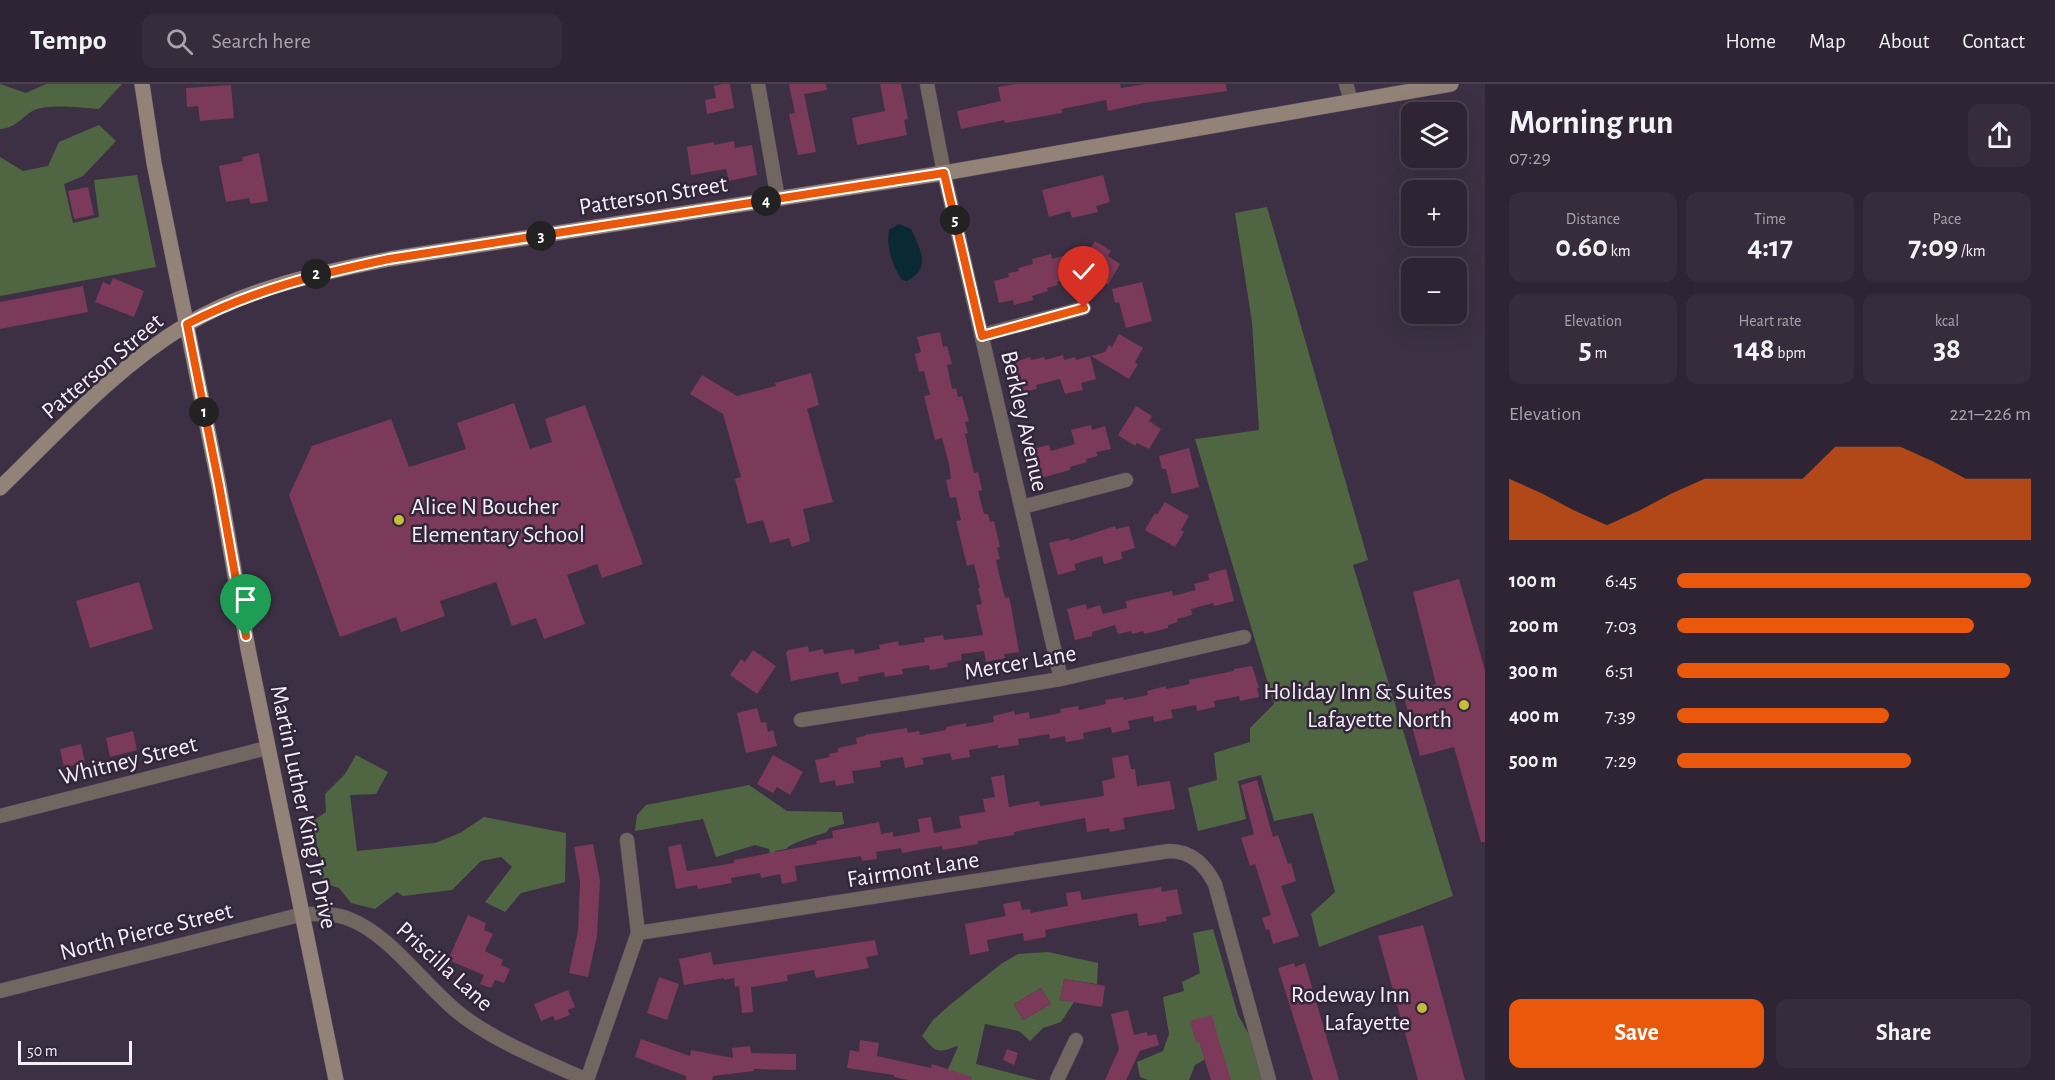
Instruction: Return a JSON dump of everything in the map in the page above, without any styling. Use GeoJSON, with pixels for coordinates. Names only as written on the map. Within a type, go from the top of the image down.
{"type":"FeatureCollection","features":[{"type":"Feature","properties":{"kind":"street","name":"Martin Luther King Jr Drive"},"geometry":{"type":"LineString","coordinates":[[142,84],[154,163],[219,485],[267,748],[336,1080]]}},
{"type":"Feature","properties":{"kind":"street"},"geometry":{"type":"LineString","coordinates":[[758,84],[778,199]]}},
{"type":"Feature","properties":{"kind":"street","name":"Berkley Avenue"},"geometry":{"type":"LineString","coordinates":[[927,84],[944,173],[1061,679]]}},
{"type":"Feature","properties":{"kind":"street"},"geometry":{"type":"LineString","coordinates":[[1346,84],[1351,101]]}},
{"type":"Feature","properties":{"kind":"street","name":"Patterson Street"},"geometry":{"type":"LineString","coordinates":[[0,488],[99,391],[158,343],[216,309],[271,288],[351,266],[639,219],[944,173],[1451,84]]}},
{"type":"Feature","properties":{"kind":"street"},"geometry":{"type":"LineString","coordinates":[[982,336],[1084,308]]}},
{"type":"Feature","properties":{"kind":"street"},"geometry":{"type":"LineString","coordinates":[[1022,507],[1126,480]]}},
{"type":"Feature","properties":{"kind":"street","name":"Mercer Lane"},"geometry":{"type":"LineString","coordinates":[[801,720],[1061,679],[1244,637]]}},
{"type":"Feature","properties":{"kind":"street","name":"Whitney Street"},"geometry":{"type":"LineString","coordinates":[[0,816],[267,748]]}},
{"type":"Feature","properties":{"kind":"street"},"geometry":{"type":"LineString","coordinates":[[587,1080],[638,933],[627,840]]}},
{"type":"Feature","properties":{"kind":"street","name":"Fairmont Lane"},"geometry":{"type":"LineString","coordinates":[[638,933],[1169,851],[1184,852],[1201,863],[1215,884],[1269,1080]]}},
{"type":"Feature","properties":{"kind":"street","name":"North Pierce Street"},"geometry":{"type":"LineString","coordinates":[[0,991],[303,914]]}},
{"type":"Feature","properties":{"kind":"street","name":"Priscilla Lane"},"geometry":{"type":"LineString","coordinates":[[303,914],[337,915],[364,927],[386,943],[440,997],[478,1027],[495,1038],[587,1080]]}},
{"type":"Feature","properties":{"kind":"street"},"geometry":{"type":"LineString","coordinates":[[1057,1080],[1076,1040]]}},
{"type":"Feature","properties":{"kind":"green space"},"geometry":{"type":"Polygon","coordinates":[[[0,84],[26,93],[46,84],[122,84],[99,109],[52,107],[37,109],[16,124],[0,129],[0,84]]]}},
{"type":"Feature","properties":{"kind":"green space"},"geometry":{"type":"Polygon","coordinates":[[[99,125],[116,141],[83,176],[64,184],[73,223],[99,217],[94,180],[137,175],[156,267],[0,296],[0,157],[23,171],[48,166],[59,142],[99,125]]]}},
{"type":"Feature","properties":{"kind":"green space"},"geometry":{"type":"Polygon","coordinates":[[[1267,207],[1368,560],[1353,565],[1453,896],[1319,947],[1311,914],[1335,892],[1313,813],[1274,821],[1261,775],[1238,781],[1246,819],[1198,831],[1188,788],[1217,780],[1214,753],[1250,742],[1250,728],[1274,704],[1195,439],[1259,430],[1252,322],[1235,213],[1267,207]]]}},
{"type":"Feature","properties":{"kind":"green space"},"geometry":{"type":"Polygon","coordinates":[[[356,755],[388,772],[376,794],[350,795],[357,851],[435,843],[460,833],[484,817],[566,833],[565,882],[521,893],[505,912],[485,902],[512,867],[501,857],[481,861],[452,890],[403,896],[397,892],[375,909],[351,903],[339,888],[323,883],[313,821],[326,812],[325,794],[345,774],[356,755]]]}},
{"type":"Feature","properties":{"kind":"green space"},"geometry":{"type":"Polygon","coordinates":[[[749,785],[787,811],[842,812],[844,824],[829,828],[827,832],[786,849],[775,851],[777,860],[772,862],[769,849],[755,845],[716,857],[703,819],[635,831],[637,815],[646,805],[749,785]]]}},
{"type":"Feature","properties":{"kind":"green space"},"geometry":{"type":"Polygon","coordinates":[[[1213,929],[1238,1015],[1253,1042],[1265,1080],[1221,1080],[1218,1052],[1195,1065],[1189,1080],[1148,1080],[1140,1077],[1137,1062],[1163,1051],[1169,1034],[1163,997],[1184,991],[1182,982],[1200,973],[1193,933],[1213,929]]]}},
{"type":"Feature","properties":{"kind":"green space"},"geometry":{"type":"Polygon","coordinates":[[[1048,952],[1098,963],[1097,984],[1064,979],[1060,1000],[1074,1002],[1061,1022],[1043,1028],[1030,1041],[1019,1031],[985,1024],[976,1064],[1037,1080],[943,1080],[958,1047],[940,1051],[922,1036],[933,1020],[951,1004],[1001,964],[1018,954],[1048,952]],[[1041,988],[1014,1004],[1023,1020],[1051,1004],[1041,988]]]}},
{"type":"Feature","properties":{"kind":"water"},"geometry":{"type":"Polygon","coordinates":[[[899,224],[911,229],[922,258],[919,270],[907,281],[902,280],[898,274],[889,249],[889,230],[899,224]]]}},
{"type":"Feature","properties":{"kind":"building"},"geometry":{"type":"Polygon","coordinates":[[[730,84],[734,108],[707,114],[705,100],[716,98],[714,86],[730,84]]]}},
{"type":"Feature","properties":{"kind":"building"},"geometry":{"type":"Polygon","coordinates":[[[789,84],[826,84],[827,90],[804,94],[816,152],[798,155],[789,114],[795,113],[789,84]]]}},
{"type":"Feature","properties":{"kind":"building"},"geometry":{"type":"Polygon","coordinates":[[[880,84],[901,84],[908,119],[904,120],[907,135],[857,145],[852,118],[885,111],[880,84]]]}},
{"type":"Feature","properties":{"kind":"building"},"geometry":{"type":"Polygon","coordinates":[[[1016,84],[1120,84],[1121,88],[1145,84],[1226,84],[1227,91],[1143,103],[1108,111],[1106,100],[1062,109],[1062,113],[1005,123],[1004,120],[961,129],[957,111],[1001,101],[998,87],[1016,84]]]}},
{"type":"Feature","properties":{"kind":"building"},"geometry":{"type":"Polygon","coordinates":[[[231,85],[234,118],[200,121],[198,106],[187,107],[186,88],[231,85]]]}},
{"type":"Feature","properties":{"kind":"building"},"geometry":{"type":"Polygon","coordinates":[[[734,141],[735,148],[752,145],[757,175],[729,181],[726,169],[691,175],[687,147],[734,141]]]}},
{"type":"Feature","properties":{"kind":"building"},"geometry":{"type":"Polygon","coordinates":[[[259,153],[268,201],[251,204],[249,198],[226,202],[219,166],[243,161],[242,157],[259,153]]]}},
{"type":"Feature","properties":{"kind":"building"},"geometry":{"type":"Polygon","coordinates":[[[1103,175],[1110,202],[1096,206],[1098,212],[1072,218],[1070,211],[1049,217],[1042,190],[1103,175]]]}},
{"type":"Feature","properties":{"kind":"building"},"geometry":{"type":"Polygon","coordinates":[[[88,187],[94,215],[74,219],[68,191],[88,187]]]}},
{"type":"Feature","properties":{"kind":"building"},"geometry":{"type":"Polygon","coordinates":[[[1095,241],[1111,251],[1108,256],[1120,264],[1108,285],[1079,267],[1095,241]]]}},
{"type":"Feature","properties":{"kind":"building"},"geometry":{"type":"Polygon","coordinates":[[[1051,254],[1052,259],[1066,255],[1072,278],[1057,282],[1058,285],[1047,288],[1048,291],[1032,296],[1033,300],[1014,305],[1013,300],[999,303],[994,281],[1009,277],[1008,273],[1019,271],[1018,268],[1033,264],[1032,259],[1051,254]]]}},
{"type":"Feature","properties":{"kind":"building"},"geometry":{"type":"Polygon","coordinates":[[[113,278],[144,291],[134,317],[95,302],[103,282],[110,285],[113,278]]]}},
{"type":"Feature","properties":{"kind":"building"},"geometry":{"type":"Polygon","coordinates":[[[1142,282],[1152,321],[1126,328],[1119,302],[1115,303],[1112,289],[1142,282]]]}},
{"type":"Feature","properties":{"kind":"building"},"geometry":{"type":"Polygon","coordinates":[[[83,286],[88,312],[0,329],[0,302],[83,286]]]}},
{"type":"Feature","properties":{"kind":"building"},"geometry":{"type":"Polygon","coordinates":[[[940,332],[943,347],[947,346],[952,364],[947,365],[952,389],[956,388],[958,397],[962,396],[969,421],[965,422],[968,433],[965,434],[974,473],[978,472],[982,490],[978,491],[984,514],[988,514],[990,522],[994,521],[1000,547],[997,548],[1000,559],[996,560],[1005,598],[1009,597],[1019,652],[1004,654],[1005,658],[986,662],[984,651],[961,654],[962,660],[947,663],[948,667],[930,670],[929,665],[902,669],[903,674],[885,677],[884,672],[858,677],[859,681],[841,684],[838,672],[791,681],[786,652],[789,650],[808,646],[809,652],[823,649],[824,654],[854,649],[855,654],[880,649],[879,645],[898,641],[899,646],[925,642],[924,638],[943,635],[944,640],[983,635],[976,605],[982,604],[978,588],[980,588],[974,564],[967,566],[956,521],[961,520],[956,497],[950,498],[946,480],[951,479],[949,464],[942,438],[935,440],[924,396],[930,395],[924,371],[919,372],[915,354],[921,352],[917,337],[940,332]]]}},
{"type":"Feature","properties":{"kind":"building"},"geometry":{"type":"Polygon","coordinates":[[[1119,334],[1143,348],[1135,362],[1138,364],[1129,379],[1091,356],[1105,352],[1109,345],[1112,347],[1119,334]]]}},
{"type":"Feature","properties":{"kind":"building"},"geometry":{"type":"Polygon","coordinates":[[[1063,355],[1064,360],[1075,357],[1076,360],[1090,356],[1096,379],[1081,383],[1083,390],[1065,394],[1060,379],[1036,385],[1037,389],[1019,393],[1011,363],[1030,357],[1031,360],[1044,357],[1045,360],[1063,355]]]}},
{"type":"Feature","properties":{"kind":"building"},"geometry":{"type":"Polygon","coordinates":[[[811,373],[819,405],[807,409],[833,502],[803,509],[810,541],[792,547],[789,538],[770,543],[763,520],[747,524],[735,479],[741,477],[723,414],[690,394],[702,375],[737,396],[776,386],[775,383],[811,373]]]}},
{"type":"Feature","properties":{"kind":"building"},"geometry":{"type":"Polygon","coordinates":[[[514,403],[530,449],[552,442],[545,419],[585,405],[643,564],[602,578],[597,564],[567,575],[585,624],[544,639],[536,618],[512,626],[496,582],[440,601],[445,616],[401,632],[396,617],[340,637],[289,495],[312,446],[391,419],[409,467],[466,449],[457,423],[514,403]]]}},
{"type":"Feature","properties":{"kind":"building"},"geometry":{"type":"Polygon","coordinates":[[[1136,406],[1152,416],[1149,421],[1161,429],[1149,449],[1137,443],[1135,446],[1118,435],[1136,406]]]}},
{"type":"Feature","properties":{"kind":"building"},"geometry":{"type":"Polygon","coordinates":[[[1091,425],[1092,430],[1105,426],[1111,449],[1096,452],[1098,456],[1070,467],[1070,470],[1038,479],[1031,449],[1049,445],[1051,451],[1075,444],[1071,430],[1091,425]]]}},
{"type":"Feature","properties":{"kind":"building"},"geometry":{"type":"Polygon","coordinates":[[[1189,448],[1199,487],[1172,494],[1166,469],[1162,469],[1159,456],[1189,448]]]}},
{"type":"Feature","properties":{"kind":"building"},"geometry":{"type":"Polygon","coordinates":[[[1165,502],[1189,516],[1181,530],[1184,532],[1175,547],[1145,530],[1165,502]]]}},
{"type":"Feature","properties":{"kind":"building"},"geometry":{"type":"Polygon","coordinates":[[[1115,526],[1116,529],[1129,526],[1135,548],[1121,552],[1122,559],[1104,564],[1102,556],[1074,564],[1076,570],[1058,575],[1049,543],[1069,538],[1070,541],[1115,526]]]}},
{"type":"Feature","properties":{"kind":"building"},"geometry":{"type":"Polygon","coordinates":[[[1226,569],[1234,601],[1214,606],[1213,603],[1191,609],[1192,615],[1177,619],[1178,622],[1168,625],[1168,628],[1144,634],[1143,631],[1132,634],[1131,631],[1118,634],[1115,625],[1092,632],[1092,636],[1075,640],[1067,609],[1086,604],[1087,609],[1100,605],[1103,614],[1127,608],[1126,601],[1172,591],[1173,596],[1196,590],[1194,584],[1209,580],[1208,574],[1226,569]]]}},
{"type":"Feature","properties":{"kind":"building","name":"Holiday Inn & Suites Lafayette North"},"geometry":{"type":"Polygon","coordinates":[[[1459,579],[1485,670],[1485,842],[1481,842],[1454,747],[1420,756],[1403,693],[1436,684],[1413,592],[1459,579]]]}},
{"type":"Feature","properties":{"kind":"building"},"geometry":{"type":"Polygon","coordinates":[[[139,582],[153,629],[90,648],[76,601],[139,582]]]}},
{"type":"Feature","properties":{"kind":"building"},"geometry":{"type":"Polygon","coordinates":[[[753,650],[776,666],[757,694],[730,675],[741,659],[745,662],[753,650]]]}},
{"type":"Feature","properties":{"kind":"building"},"geometry":{"type":"Polygon","coordinates":[[[1252,666],[1259,688],[1257,688],[1259,697],[1240,701],[1239,696],[1214,701],[1215,707],[1197,711],[1196,705],[1171,710],[1173,718],[1154,722],[1153,716],[1128,721],[1130,729],[1112,733],[1111,727],[1083,733],[1084,739],[1066,742],[1065,736],[1050,739],[1049,734],[1018,739],[1019,745],[998,748],[998,745],[969,750],[970,757],[952,760],[950,753],[922,758],[924,764],[905,768],[903,757],[880,761],[881,767],[852,771],[854,783],[836,786],[835,780],[820,783],[815,760],[830,757],[829,754],[838,752],[838,748],[857,744],[856,738],[865,735],[907,728],[908,733],[919,731],[920,735],[966,723],[966,727],[994,722],[993,716],[1014,711],[1015,715],[1029,712],[1030,719],[1061,713],[1060,709],[1078,706],[1079,710],[1106,704],[1105,700],[1123,697],[1124,700],[1148,695],[1147,691],[1166,686],[1166,689],[1190,684],[1189,680],[1252,666]]]}},
{"type":"Feature","properties":{"kind":"building"},"geometry":{"type":"Polygon","coordinates":[[[757,708],[761,723],[766,722],[768,732],[773,730],[777,746],[746,753],[737,713],[757,708]]]}},
{"type":"Feature","properties":{"kind":"building"},"geometry":{"type":"Polygon","coordinates":[[[133,731],[137,750],[110,757],[106,738],[133,731]]]}},
{"type":"Feature","properties":{"kind":"building"},"geometry":{"type":"Polygon","coordinates":[[[81,744],[85,763],[64,767],[60,749],[81,744]]]}},
{"type":"Feature","properties":{"kind":"building"},"geometry":{"type":"Polygon","coordinates":[[[773,755],[803,772],[790,795],[777,787],[773,793],[757,784],[773,755]]]}},
{"type":"Feature","properties":{"kind":"building"},"geometry":{"type":"Polygon","coordinates":[[[1128,755],[1131,769],[1135,769],[1137,786],[1170,781],[1175,809],[1123,818],[1125,829],[1110,832],[1109,828],[1087,832],[1085,818],[1014,832],[1014,835],[943,850],[942,846],[902,853],[901,848],[876,852],[877,859],[862,861],[861,856],[795,866],[797,881],[782,884],[780,874],[761,878],[760,873],[731,878],[732,883],[698,889],[697,885],[676,889],[668,847],[681,844],[687,871],[817,844],[816,841],[833,838],[832,831],[879,822],[881,834],[893,832],[893,837],[920,832],[918,819],[931,817],[934,833],[961,828],[959,816],[985,812],[983,799],[995,797],[991,777],[1004,775],[1009,807],[1039,801],[1040,806],[1104,796],[1102,781],[1115,778],[1112,758],[1128,755]]]}},
{"type":"Feature","properties":{"kind":"building"},"geometry":{"type":"Polygon","coordinates":[[[1257,780],[1273,837],[1278,835],[1288,864],[1291,863],[1296,881],[1281,886],[1299,936],[1273,944],[1269,929],[1266,930],[1262,918],[1271,915],[1255,864],[1250,866],[1241,838],[1254,834],[1241,785],[1257,780]]]}},
{"type":"Feature","properties":{"kind":"building"},"geometry":{"type":"Polygon","coordinates":[[[593,844],[600,881],[597,936],[588,977],[569,973],[578,931],[580,882],[574,847],[593,844]]]}},
{"type":"Feature","properties":{"kind":"building"},"geometry":{"type":"Polygon","coordinates":[[[1161,887],[1162,892],[1177,889],[1182,914],[1166,917],[1167,921],[1139,926],[1137,913],[1045,930],[1046,937],[1024,941],[1023,933],[987,940],[989,951],[970,955],[965,924],[1006,916],[1003,904],[1020,901],[1022,910],[1030,909],[1031,913],[1068,906],[1066,893],[1080,891],[1082,900],[1161,887]]]}},
{"type":"Feature","properties":{"kind":"building"},"geometry":{"type":"Polygon","coordinates":[[[468,915],[486,923],[484,930],[493,934],[485,951],[503,960],[501,965],[510,969],[504,983],[495,980],[491,988],[480,984],[484,975],[448,960],[468,915]]]}},
{"type":"Feature","properties":{"kind":"building","name":"Rodeway Inn Lafayette"},"geometry":{"type":"Polygon","coordinates":[[[1423,925],[1465,1080],[1418,1080],[1378,936],[1423,925]]]}},
{"type":"Feature","properties":{"kind":"building"},"geometry":{"type":"Polygon","coordinates":[[[875,940],[878,955],[866,957],[869,968],[816,978],[814,970],[787,975],[788,981],[751,987],[753,1012],[742,1013],[739,986],[735,987],[734,978],[684,985],[679,959],[711,952],[713,965],[875,940]]]}},
{"type":"Feature","properties":{"kind":"building"},"geometry":{"type":"Polygon","coordinates":[[[1294,963],[1295,967],[1305,963],[1339,1080],[1313,1080],[1278,968],[1294,963]]]}},
{"type":"Feature","properties":{"kind":"building"},"geometry":{"type":"Polygon","coordinates":[[[659,977],[679,984],[667,1020],[647,1013],[659,977]]]}},
{"type":"Feature","properties":{"kind":"building"},"geometry":{"type":"Polygon","coordinates":[[[1064,979],[1105,986],[1102,1007],[1060,1000],[1064,979]]]}},
{"type":"Feature","properties":{"kind":"building"},"geometry":{"type":"Polygon","coordinates":[[[1041,988],[1051,1004],[1023,1020],[1014,1004],[1041,988]]]}},
{"type":"Feature","properties":{"kind":"building"},"geometry":{"type":"Polygon","coordinates":[[[568,990],[575,1007],[568,1010],[570,1015],[555,1021],[553,1016],[541,1021],[534,1004],[568,990]]]}},
{"type":"Feature","properties":{"kind":"building"},"geometry":{"type":"Polygon","coordinates":[[[1128,1010],[1134,1035],[1147,1032],[1148,1036],[1156,1034],[1159,1045],[1140,1051],[1126,1080],[1105,1080],[1119,1049],[1111,1014],[1128,1010]]]}},
{"type":"Feature","properties":{"kind":"building"},"geometry":{"type":"Polygon","coordinates":[[[1212,1015],[1231,1080],[1211,1080],[1199,1042],[1196,1043],[1190,1021],[1212,1015]]]}},
{"type":"Feature","properties":{"kind":"building"},"geometry":{"type":"Polygon","coordinates":[[[641,1039],[690,1056],[691,1050],[733,1058],[732,1048],[750,1046],[751,1053],[796,1054],[796,1070],[753,1069],[754,1071],[713,1076],[712,1080],[686,1080],[686,1076],[635,1057],[641,1039]]]}},
{"type":"Feature","properties":{"kind":"building"},"geometry":{"type":"Polygon","coordinates":[[[860,1040],[879,1043],[877,1056],[931,1068],[932,1064],[972,1077],[972,1080],[908,1080],[894,1077],[894,1075],[847,1068],[850,1050],[859,1052],[860,1040]]]}},
{"type":"Feature","properties":{"kind":"building"},"geometry":{"type":"Polygon","coordinates":[[[1007,1049],[1018,1053],[1014,1065],[1003,1060],[1007,1049]]]}},
{"type":"Feature","properties":{"kind":"place","name":"Alice N Boucher Elementary School"},"geometry":{"type":"Point","coordinates":[399,520]}},
{"type":"Feature","properties":{"kind":"place","name":"Holiday Inn & Suites Lafayette North"},"geometry":{"type":"Point","coordinates":[1464,705]}},
{"type":"Feature","properties":{"kind":"place","name":"Rodeway Inn Lafayette"},"geometry":{"type":"Point","coordinates":[1422,1008]}},
{"type":"Feature","properties":{"kind":"route"},"geometry":{"type":"LineString","coordinates":[[246,636],[187,324],[216,309],[286,283],[351,266],[639,219],[944,173],[982,336],[1084,308]]}}]}
